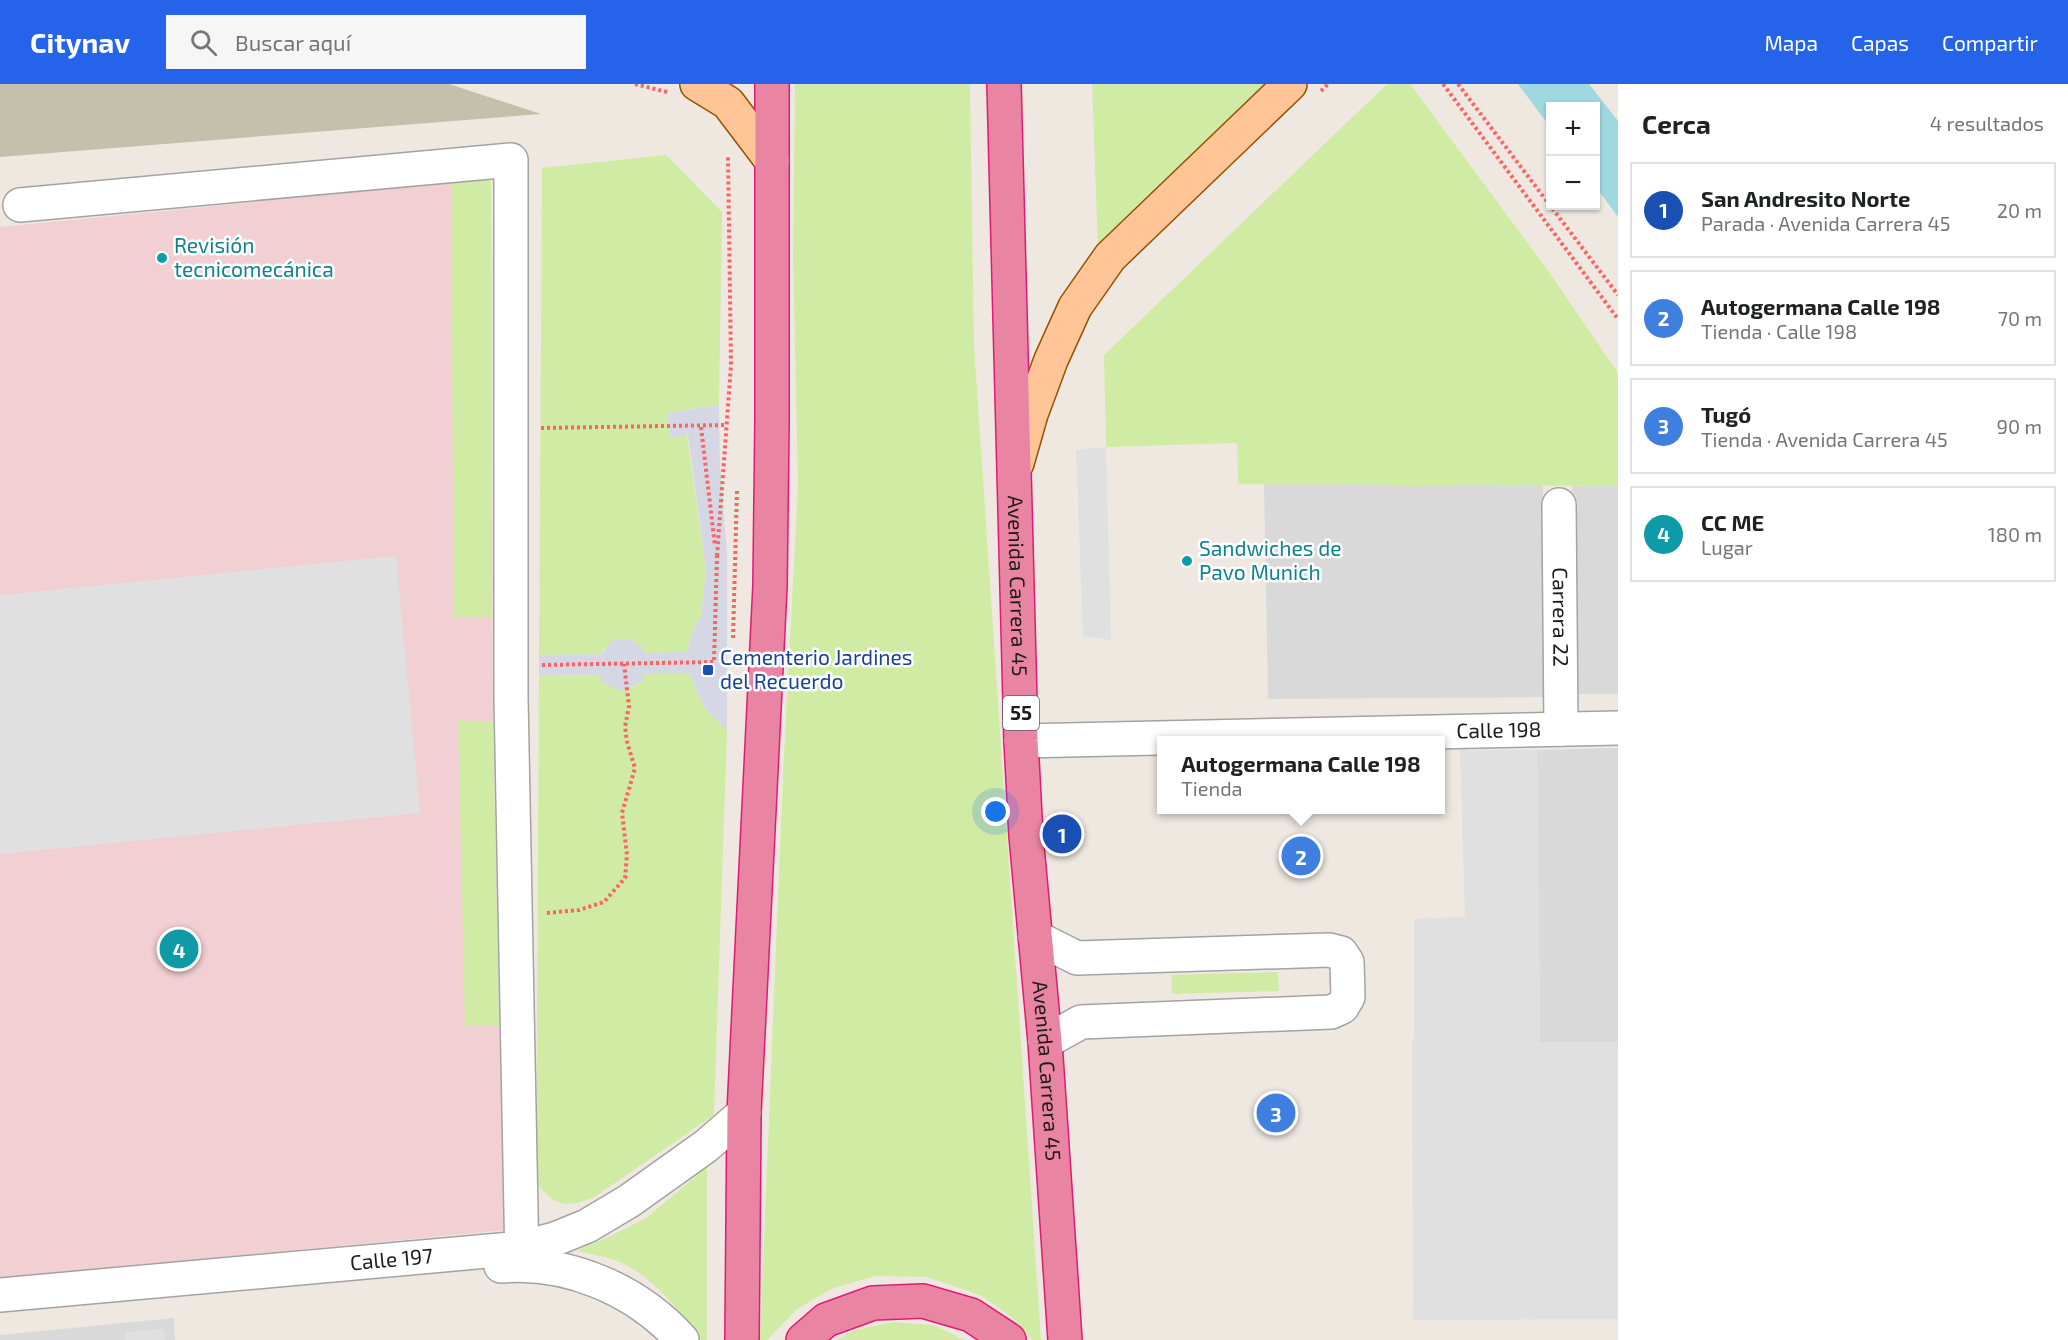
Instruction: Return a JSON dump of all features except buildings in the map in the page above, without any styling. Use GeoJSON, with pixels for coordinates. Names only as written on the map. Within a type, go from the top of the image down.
{"type":"FeatureCollection","features":[{"type":"Feature","properties":{"kind":"highway"},"geometry":{"type":"LineString","coordinates":[[742,1340],[744,1113],[770,586],[772,84]]}},
{"type":"Feature","properties":{"kind":"highway","name":"Avenida Carrera 45"},"geometry":{"type":"LineString","coordinates":[[1004,84],[1026,836],[1045,1042],[1065,1340]]}},
{"type":"Feature","properties":{"kind":"highway"},"geometry":{"type":"LineString","coordinates":[[803,1340],[826,1320],[873,1303],[923,1301],[971,1315],[1009,1340]]}},
{"type":"Feature","properties":{"kind":"main road"},"geometry":{"type":"LineString","coordinates":[[697,84],[728,103],[772,161]]}},
{"type":"Feature","properties":{"kind":"main road"},"geometry":{"type":"LineString","coordinates":[[1015,468],[1031,414],[1051,360],[1075,307],[1110,256],[1290,84]]}},
{"type":"Feature","properties":{"kind":"street"},"geometry":{"type":"LineString","coordinates":[[20,205],[511,160],[511,697],[521,1256]]}},
{"type":"Feature","properties":{"kind":"street","name":"Carrera 22"},"geometry":{"type":"LineString","coordinates":[[1559,505],[1561,729]]}},
{"type":"Feature","properties":{"kind":"street","name":"Calle 198"},"geometry":{"type":"LineString","coordinates":[[1247,736],[1618,728]]}},
{"type":"Feature","properties":{"kind":"street","name":"Calle 198"},"geometry":{"type":"LineString","coordinates":[[1022,741],[1157,738]]}},
{"type":"Feature","properties":{"kind":"street"},"geometry":{"type":"LineString","coordinates":[[1035,937],[1077,958],[1329,950],[1341,953],[1347,962],[1348,997],[1342,1007],[1331,1012],[1081,1022],[1045,1042]]}},
{"type":"Feature","properties":{"kind":"street","name":"Calle 197"},"geometry":{"type":"LineString","coordinates":[[0,1313],[521,1256],[587,1226],[629,1200],[706,1146],[744,1113]]}},
{"type":"Feature","properties":{"kind":"street","name":"Calle 197"},"geometry":{"type":"LineString","coordinates":[[0,1295],[521,1256],[598,1282],[635,1299],[669,1325],[682,1340]]}},
{"type":"Feature","properties":{"kind":"path"},"geometry":{"type":"LineString","coordinates":[[1443,84],[1618,319]]}},
{"type":"Feature","properties":{"kind":"path"},"geometry":{"type":"LineString","coordinates":[[1458,84],[1618,295]]}},
{"type":"Feature","properties":{"kind":"path"},"geometry":{"type":"LineString","coordinates":[[539,665],[714,662],[717,556],[730,365],[728,103]]}},
{"type":"Feature","properties":{"kind":"path"},"geometry":{"type":"LineString","coordinates":[[530,428],[726,425]]}},
{"type":"Feature","properties":{"kind":"path"},"geometry":{"type":"LineString","coordinates":[[701,427],[717,556]]}},
{"type":"Feature","properties":{"kind":"path"},"geometry":{"type":"LineString","coordinates":[[541,913],[579,910],[604,902],[625,878],[627,855],[622,813],[636,768],[627,742],[625,727],[629,706],[624,664]]}},
{"type":"Feature","properties":{"kind":"shaded area"},"geometry":{"type":"Polygon","coordinates":[[[0,84],[449,84],[541,114],[0,157],[0,84]]]}},
{"type":"Feature","properties":{"kind":"shaded area"},"geometry":{"type":"Polygon","coordinates":[[[491,179],[493,721],[506,1230],[0,1278],[0,227],[491,179]]]}},
{"type":"Feature","properties":{"kind":"shaded area"},"geometry":{"type":"Polygon","coordinates":[[[719,405],[720,468],[727,553],[727,730],[706,710],[689,674],[645,674],[642,681],[627,690],[616,690],[603,682],[600,675],[539,676],[539,655],[602,654],[610,642],[616,639],[631,639],[642,647],[645,653],[687,652],[692,633],[701,616],[706,571],[688,435],[671,438],[667,413],[719,405]]]}},
{"type":"Feature","properties":{"kind":"shaded area"},"geometry":{"type":"Polygon","coordinates":[[[1106,447],[1111,640],[1083,636],[1076,450],[1106,447]]]}},
{"type":"Feature","properties":{"kind":"shaded area"},"geometry":{"type":"Polygon","coordinates":[[[1264,484],[1543,485],[1544,697],[1268,699],[1264,484]]]}},
{"type":"Feature","properties":{"kind":"shaded area"},"geometry":{"type":"Polygon","coordinates":[[[1572,486],[1618,486],[1618,694],[1575,694],[1572,486]]]}},
{"type":"Feature","properties":{"kind":"shaded area"},"geometry":{"type":"Polygon","coordinates":[[[396,556],[420,813],[0,854],[0,595],[396,556]]]}},
{"type":"Feature","properties":{"kind":"shaded area"},"geometry":{"type":"Polygon","coordinates":[[[1618,748],[1618,1042],[1540,1042],[1537,750],[1618,748]]]}},
{"type":"Feature","properties":{"kind":"shaded area"},"geometry":{"type":"Polygon","coordinates":[[[1460,750],[1537,750],[1540,1042],[1618,1042],[1618,1319],[1413,1320],[1414,919],[1465,917],[1460,750]]]}},
{"type":"Feature","properties":{"kind":"shaded area"},"geometry":{"type":"Polygon","coordinates":[[[174,1318],[175,1340],[0,1340],[0,1335],[174,1318]]]}},
{"type":"Feature","properties":{"kind":"shaded area"},"geometry":{"type":"Polygon","coordinates":[[[164,1329],[165,1340],[125,1340],[125,1332],[164,1329]]]}},
{"type":"Feature","properties":{"kind":"green space"},"geometry":{"type":"Polygon","coordinates":[[[795,84],[970,84],[974,346],[1041,1340],[1032,1340],[1013,1318],[980,1295],[927,1277],[875,1276],[831,1289],[796,1310],[767,1340],[760,1340],[783,775],[798,485],[793,257],[795,84]]]}},
{"type":"Feature","properties":{"kind":"green space"},"geometry":{"type":"Polygon","coordinates":[[[1092,84],[1270,84],[1098,249],[1092,84]]]}},
{"type":"Feature","properties":{"kind":"green space"},"geometry":{"type":"Polygon","coordinates":[[[1387,84],[1410,84],[1547,269],[1618,373],[1618,486],[1238,484],[1237,443],[1106,447],[1104,355],[1387,84]]]}},
{"type":"Feature","properties":{"kind":"green space"},"geometry":{"type":"Polygon","coordinates":[[[666,155],[722,212],[719,405],[667,413],[671,438],[687,435],[706,571],[701,616],[692,633],[687,653],[645,653],[605,648],[602,654],[539,655],[542,168],[666,155]]]}},
{"type":"Feature","properties":{"kind":"green space"},"geometry":{"type":"Polygon","coordinates":[[[491,179],[492,617],[454,617],[451,183],[491,179]]]}},
{"type":"Feature","properties":{"kind":"green space"},"geometry":{"type":"Polygon","coordinates":[[[645,674],[689,674],[706,710],[727,730],[714,1115],[593,1198],[568,1204],[555,1201],[536,1183],[539,676],[601,675],[610,686],[623,690],[636,685],[645,674]]]}},
{"type":"Feature","properties":{"kind":"green space"},"geometry":{"type":"Polygon","coordinates":[[[458,721],[493,721],[499,1026],[465,1026],[458,721]]]}},
{"type":"Feature","properties":{"kind":"green space"},"geometry":{"type":"Polygon","coordinates":[[[1278,972],[1279,991],[1172,994],[1171,975],[1278,972]]]}},
{"type":"Feature","properties":{"kind":"green space"},"geometry":{"type":"Polygon","coordinates":[[[707,1167],[707,1340],[701,1340],[664,1295],[641,1274],[617,1261],[577,1251],[646,1218],[707,1167]]]}},
{"type":"Feature","properties":{"kind":"green space"},"geometry":{"type":"Polygon","coordinates":[[[893,1322],[933,1325],[965,1340],[836,1340],[855,1330],[893,1322]]]}},
{"type":"Feature","properties":{"kind":"water"},"geometry":{"type":"Polygon","coordinates":[[[1518,84],[1589,84],[1618,121],[1618,217],[1600,192],[1600,102],[1546,102],[1546,122],[1518,84]]]}},
{"type":"Feature","properties":{"kind":"place","name":"Revisión tecnicomecánica"},"geometry":{"type":"Point","coordinates":[162,258]}},
{"type":"Feature","properties":{"kind":"place","name":"Sandwiches de Pavo Munich"},"geometry":{"type":"Point","coordinates":[1187,561]}},
{"type":"Feature","properties":{"kind":"place","name":"Cementerio Jardines del Recuerdo"},"geometry":{"type":"Point","coordinates":[708,670]}},
{"type":"Feature","properties":{"kind":"place","name":"San Andresito Norte"},"geometry":{"type":"Point","coordinates":[1062,834]}},
{"type":"Feature","properties":{"kind":"place","name":"Autogermana Calle 198"},"geometry":{"type":"Point","coordinates":[1301,856]}},
{"type":"Feature","properties":{"kind":"place","name":"CC ME"},"geometry":{"type":"Point","coordinates":[179,949]}},
{"type":"Feature","properties":{"kind":"place","name":"Tugó"},"geometry":{"type":"Point","coordinates":[1276,1113]}}]}
